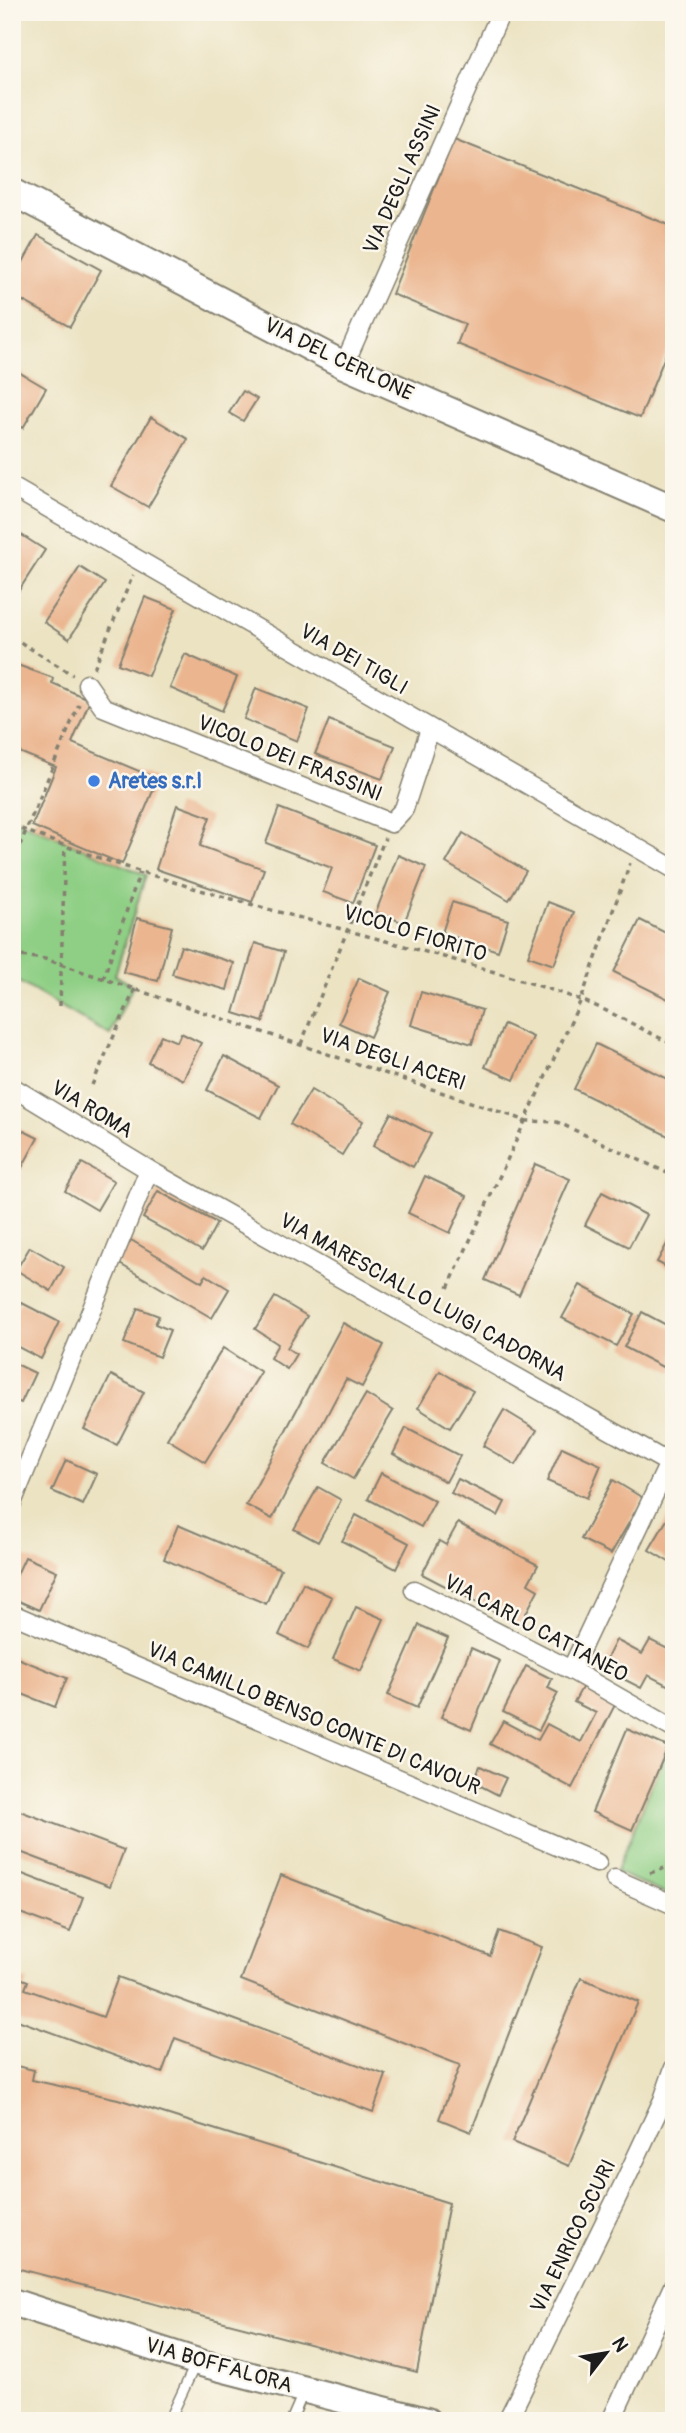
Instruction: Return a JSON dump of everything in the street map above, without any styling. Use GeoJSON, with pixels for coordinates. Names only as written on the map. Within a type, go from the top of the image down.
{"type":"FeatureCollection","features":[{"type":"Feature","properties":{"kind":"street","name":"VIA DEGLI ASSINI"},"geometry":{"type":"LineString","coordinates":[[344,365],[501,12]]}},
{"type":"Feature","properties":{"kind":"street","name":"VIA DEL CERLONE"},"geometry":{"type":"LineString","coordinates":[[12,192],[344,365],[674,509]]}},
{"type":"Feature","properties":{"kind":"street","name":"VIA DEI TIGLI"},"geometry":{"type":"LineString","coordinates":[[12,487],[674,869]]}},
{"type":"Feature","properties":{"kind":"street","name":"VICOLO DEI FRASSINI"},"geometry":{"type":"LineString","coordinates":[[87,684],[103,706],[391,823],[404,809],[430,729]]}},
{"type":"Feature","properties":{"kind":"street","name":"VIA ROMA"},"geometry":{"type":"LineString","coordinates":[[12,1087],[149,1170]]}},
{"type":"Feature","properties":{"kind":"street","name":"VIA MARESCIALLO LUIGI CADORNA"},"geometry":{"type":"LineString","coordinates":[[149,1170],[671,1464]]}},
{"type":"Feature","properties":{"kind":"street"},"geometry":{"type":"LineString","coordinates":[[12,1503],[149,1170]]}},
{"type":"Feature","properties":{"kind":"street"},"geometry":{"type":"LineString","coordinates":[[571,1670],[671,1464]]}},
{"type":"Feature","properties":{"kind":"street","name":"VIA CARLO CATTANEO"},"geometry":{"type":"LineString","coordinates":[[414,1590],[571,1670],[673,1728]]}},
{"type":"Feature","properties":{"kind":"street","name":"VIA CAMILLO BENSO CONTE DI CAVOUR"},"geometry":{"type":"LineString","coordinates":[[12,1614],[597,1863]]}},
{"type":"Feature","properties":{"kind":"street"},"geometry":{"type":"LineString","coordinates":[[615,1879],[674,1905]]}},
{"type":"Feature","properties":{"kind":"street","name":"VIA ENRICO SCURI"},"geometry":{"type":"LineString","coordinates":[[507,2421],[626,2179],[663,2100],[674,2068]]}},
{"type":"Feature","properties":{"kind":"street"},"geometry":{"type":"LineString","coordinates":[[611,2421],[674,2284]]}},
{"type":"Feature","properties":{"kind":"street","name":"VIA BOFFALORA"},"geometry":{"type":"LineString","coordinates":[[12,2302],[197,2362],[427,2421]]}},
{"type":"Feature","properties":{"kind":"lane"},"geometry":{"type":"LineString","coordinates":[[169,2421],[197,2362]]}},
{"type":"Feature","properties":{"kind":"lane"},"geometry":{"type":"LineString","coordinates":[[291,2421],[305,2390]]}},
{"type":"Feature","properties":{"kind":"path"},"geometry":{"type":"LineString","coordinates":[[12,864],[139,561]]}},
{"type":"Feature","properties":{"kind":"path"},"geometry":{"type":"LineString","coordinates":[[12,637],[87,684]]}},
{"type":"Feature","properties":{"kind":"path"},"geometry":{"type":"LineString","coordinates":[[300,1045],[391,823]]}},
{"type":"Feature","properties":{"kind":"path","name":"VICOLO FIORITO"},"geometry":{"type":"LineString","coordinates":[[12,825],[140,872],[347,928],[581,1000],[674,1045]]}},
{"type":"Feature","properties":{"kind":"path"},"geometry":{"type":"LineString","coordinates":[[60,1006],[65,845]]}},
{"type":"Feature","properties":{"kind":"path"},"geometry":{"type":"LineString","coordinates":[[448,1288],[581,1000],[636,848]]}},
{"type":"Feature","properties":{"kind":"path"},"geometry":{"type":"LineString","coordinates":[[101,978],[140,872]]}},
{"type":"Feature","properties":{"kind":"path","name":"VIA DEGLI ACERI"},"geometry":{"type":"LineString","coordinates":[[12,955],[60,964],[527,1121],[557,1122],[674,1175]]}},
{"type":"Feature","properties":{"kind":"path"},"geometry":{"type":"LineString","coordinates":[[92,1085],[135,989]]}},
{"type":"Feature","properties":{"kind":"green space"},"geometry":{"type":"Polygon","coordinates":[[[12,818],[146,875],[115,975],[133,986],[110,1035],[12,978],[12,818]]]}},
{"type":"Feature","properties":{"kind":"green space"},"geometry":{"type":"Polygon","coordinates":[[[671,1739],[674,1741],[674,1898],[616,1872],[671,1739]]]}},
{"type":"Feature","properties":{"kind":"building"},"geometry":{"type":"Polygon","coordinates":[[[454,139],[674,227],[674,334],[640,418],[457,344],[465,324],[392,294],[454,139]]]}},
{"type":"Feature","properties":{"kind":"building"},"geometry":{"type":"Polygon","coordinates":[[[38,235],[101,270],[70,327],[12,295],[12,282],[38,235]]]}},
{"type":"Feature","properties":{"kind":"building"},"geometry":{"type":"Polygon","coordinates":[[[12,368],[46,388],[23,428],[12,422],[12,368]]]}},
{"type":"Feature","properties":{"kind":"building"},"geometry":{"type":"Polygon","coordinates":[[[243,391],[257,399],[243,421],[229,413],[243,391]]]}},
{"type":"Feature","properties":{"kind":"building"},"geometry":{"type":"Polygon","coordinates":[[[151,417],[188,439],[148,507],[111,486],[151,417]]]}},
{"type":"Feature","properties":{"kind":"building"},"geometry":{"type":"Polygon","coordinates":[[[20,534],[45,550],[12,601],[12,546],[20,534]]]}},
{"type":"Feature","properties":{"kind":"building"},"geometry":{"type":"Polygon","coordinates":[[[80,567],[105,583],[69,639],[44,622],[80,567]]]}},
{"type":"Feature","properties":{"kind":"building"},"geometry":{"type":"Polygon","coordinates":[[[145,597],[176,609],[148,676],[118,664],[145,597]]]}},
{"type":"Feature","properties":{"kind":"building"},"geometry":{"type":"Polygon","coordinates":[[[185,654],[237,677],[222,711],[170,688],[185,654]]]}},
{"type":"Feature","properties":{"kind":"building"},"geometry":{"type":"Polygon","coordinates":[[[12,663],[53,678],[52,683],[90,700],[72,743],[158,779],[122,864],[32,826],[56,767],[12,749],[12,663]]]}},
{"type":"Feature","properties":{"kind":"building"},"geometry":{"type":"Polygon","coordinates":[[[256,688],[309,709],[297,741],[244,719],[256,688]]]}},
{"type":"Feature","properties":{"kind":"building"},"geometry":{"type":"Polygon","coordinates":[[[329,720],[395,746],[382,779],[315,754],[329,720]]]}},
{"type":"Feature","properties":{"kind":"building"},"geometry":{"type":"Polygon","coordinates":[[[177,805],[210,817],[200,846],[264,869],[252,902],[156,869],[177,805]]]}},
{"type":"Feature","properties":{"kind":"building"},"geometry":{"type":"Polygon","coordinates":[[[279,808],[375,845],[353,903],[323,892],[332,868],[266,843],[279,808]]]}},
{"type":"Feature","properties":{"kind":"building"},"geometry":{"type":"Polygon","coordinates":[[[463,833],[526,871],[509,900],[446,863],[463,833]]]}},
{"type":"Feature","properties":{"kind":"building"},"geometry":{"type":"Polygon","coordinates":[[[398,855],[426,867],[404,923],[376,912],[398,855]]]}},
{"type":"Feature","properties":{"kind":"building"},"geometry":{"type":"Polygon","coordinates":[[[452,902],[508,920],[498,951],[442,933],[452,902]]]}},
{"type":"Feature","properties":{"kind":"building"},"geometry":{"type":"Polygon","coordinates":[[[548,902],[574,912],[554,965],[528,956],[548,902]]]}},
{"type":"Feature","properties":{"kind":"building"},"geometry":{"type":"Polygon","coordinates":[[[137,918],[172,927],[158,981],[123,972],[137,918]]]}},
{"type":"Feature","properties":{"kind":"building"},"geometry":{"type":"Polygon","coordinates":[[[640,920],[674,937],[674,1002],[614,972],[640,920]]]}},
{"type":"Feature","properties":{"kind":"building"},"geometry":{"type":"Polygon","coordinates":[[[255,943],[284,952],[263,1022],[234,1013],[255,943]]]}},
{"type":"Feature","properties":{"kind":"building"},"geometry":{"type":"Polygon","coordinates":[[[181,946],[234,963],[227,990],[172,974],[181,946]]]}},
{"type":"Feature","properties":{"kind":"building"},"geometry":{"type":"Polygon","coordinates":[[[359,978],[390,992],[370,1037],[339,1023],[359,978]]]}},
{"type":"Feature","properties":{"kind":"building"},"geometry":{"type":"Polygon","coordinates":[[[421,992],[482,1010],[472,1044],[411,1025],[421,992]]]}},
{"type":"Feature","properties":{"kind":"building"},"geometry":{"type":"Polygon","coordinates":[[[504,1024],[533,1037],[514,1080],[485,1067],[504,1024]]]}},
{"type":"Feature","properties":{"kind":"building"},"geometry":{"type":"Polygon","coordinates":[[[181,1033],[201,1043],[183,1080],[148,1062],[161,1035],[177,1042],[181,1033]]]}},
{"type":"Feature","properties":{"kind":"building"},"geometry":{"type":"Polygon","coordinates":[[[596,1044],[674,1082],[674,1139],[574,1089],[596,1044]]]}},
{"type":"Feature","properties":{"kind":"building"},"geometry":{"type":"Polygon","coordinates":[[[224,1056],[278,1085],[261,1118],[207,1090],[224,1056]]]}},
{"type":"Feature","properties":{"kind":"building"},"geometry":{"type":"Polygon","coordinates":[[[311,1090],[363,1121],[342,1155],[290,1124],[311,1090]]]}},
{"type":"Feature","properties":{"kind":"building"},"geometry":{"type":"Polygon","coordinates":[[[391,1113],[431,1134],[413,1167],[373,1146],[391,1113]]]}},
{"type":"Feature","properties":{"kind":"building"},"geometry":{"type":"Polygon","coordinates":[[[12,1125],[38,1138],[12,1186],[12,1125]]]}},
{"type":"Feature","properties":{"kind":"building"},"geometry":{"type":"Polygon","coordinates":[[[82,1163],[114,1181],[97,1210],[65,1191],[82,1163]]]}},
{"type":"Feature","properties":{"kind":"building"},"geometry":{"type":"Polygon","coordinates":[[[535,1164],[570,1179],[519,1295],[485,1280],[535,1164]]]}},
{"type":"Feature","properties":{"kind":"building"},"geometry":{"type":"Polygon","coordinates":[[[425,1176],[467,1196],[450,1233],[408,1213],[425,1176]]]}},
{"type":"Feature","properties":{"kind":"building"},"geometry":{"type":"Polygon","coordinates":[[[158,1191],[217,1223],[202,1251],[143,1218],[158,1191]]]}},
{"type":"Feature","properties":{"kind":"building"},"geometry":{"type":"Polygon","coordinates":[[[602,1192],[646,1215],[629,1247],[585,1225],[602,1192]]]}},
{"type":"Feature","properties":{"kind":"building"},"geometry":{"type":"Polygon","coordinates":[[[674,1231],[674,1271],[657,1262],[674,1231]]]}},
{"type":"Feature","properties":{"kind":"building"},"geometry":{"type":"Polygon","coordinates":[[[131,1240],[202,1282],[206,1275],[229,1289],[212,1318],[118,1263],[131,1240]]]}},
{"type":"Feature","properties":{"kind":"building"},"geometry":{"type":"Polygon","coordinates":[[[30,1247],[64,1267],[51,1291],[16,1270],[30,1247]]]}},
{"type":"Feature","properties":{"kind":"building"},"geometry":{"type":"Polygon","coordinates":[[[580,1285],[634,1314],[616,1346],[562,1318],[580,1285]]]}},
{"type":"Feature","properties":{"kind":"building"},"geometry":{"type":"Polygon","coordinates":[[[275,1297],[307,1316],[287,1348],[296,1354],[287,1369],[270,1358],[278,1344],[255,1329],[275,1297]]]}},
{"type":"Feature","properties":{"kind":"building"},"geometry":{"type":"Polygon","coordinates":[[[20,1302],[59,1322],[41,1359],[12,1344],[12,1317],[20,1302]]]}},
{"type":"Feature","properties":{"kind":"building"},"geometry":{"type":"Polygon","coordinates":[[[138,1308],[159,1316],[155,1324],[170,1330],[159,1357],[124,1343],[138,1308]]]}},
{"type":"Feature","properties":{"kind":"building"},"geometry":{"type":"Polygon","coordinates":[[[642,1312],[674,1329],[674,1373],[624,1347],[642,1312]]]}},
{"type":"Feature","properties":{"kind":"building"},"geometry":{"type":"Polygon","coordinates":[[[343,1323],[384,1345],[362,1387],[346,1379],[272,1519],[246,1505],[343,1323]]]}},
{"type":"Feature","properties":{"kind":"building"},"geometry":{"type":"Polygon","coordinates":[[[223,1348],[261,1372],[205,1462],[167,1439],[223,1348]]]}},
{"type":"Feature","properties":{"kind":"building"},"geometry":{"type":"Polygon","coordinates":[[[12,1362],[35,1373],[21,1403],[12,1399],[12,1362]]]}},
{"type":"Feature","properties":{"kind":"building"},"geometry":{"type":"Polygon","coordinates":[[[440,1371],[473,1391],[450,1428],[418,1408],[440,1371]]]}},
{"type":"Feature","properties":{"kind":"building"},"geometry":{"type":"Polygon","coordinates":[[[111,1375],[144,1392],[117,1445],[84,1429],[111,1375]]]}},
{"type":"Feature","properties":{"kind":"building"},"geometry":{"type":"Polygon","coordinates":[[[366,1394],[393,1411],[353,1479],[325,1463],[366,1394]]]}},
{"type":"Feature","properties":{"kind":"building"},"geometry":{"type":"Polygon","coordinates":[[[504,1410],[537,1430],[516,1465],[483,1446],[504,1410]]]}},
{"type":"Feature","properties":{"kind":"building"},"geometry":{"type":"Polygon","coordinates":[[[406,1428],[460,1456],[446,1482],[393,1454],[406,1428]]]}},
{"type":"Feature","properties":{"kind":"building"},"geometry":{"type":"Polygon","coordinates":[[[562,1447],[601,1465],[587,1498],[547,1481],[562,1447]]]}},
{"type":"Feature","properties":{"kind":"building"},"geometry":{"type":"Polygon","coordinates":[[[66,1460],[97,1474],[83,1505],[52,1491],[66,1460]]]}},
{"type":"Feature","properties":{"kind":"building"},"geometry":{"type":"Polygon","coordinates":[[[381,1473],[435,1501],[421,1527],[368,1499],[381,1473]]]}},
{"type":"Feature","properties":{"kind":"building"},"geometry":{"type":"Polygon","coordinates":[[[458,1479],[505,1502],[498,1516],[451,1493],[458,1479]]]}},
{"type":"Feature","properties":{"kind":"building"},"geometry":{"type":"Polygon","coordinates":[[[613,1480],[643,1498],[611,1554],[581,1539],[613,1480]]]}},
{"type":"Feature","properties":{"kind":"building"},"geometry":{"type":"Polygon","coordinates":[[[318,1487],[341,1500],[318,1542],[294,1529],[318,1487]]]}},
{"type":"Feature","properties":{"kind":"building"},"geometry":{"type":"Polygon","coordinates":[[[671,1513],[674,1514],[674,1565],[649,1550],[671,1513]]]}},
{"type":"Feature","properties":{"kind":"building"},"geometry":{"type":"Polygon","coordinates":[[[356,1515],[409,1543],[396,1569],[342,1541],[356,1515]]]}},
{"type":"Feature","properties":{"kind":"building"},"geometry":{"type":"Polygon","coordinates":[[[458,1523],[538,1565],[528,1584],[538,1590],[520,1625],[422,1574],[439,1541],[446,1545],[458,1523]]]}},
{"type":"Feature","properties":{"kind":"building"},"geometry":{"type":"Polygon","coordinates":[[[178,1525],[281,1569],[266,1604],[164,1559],[178,1525]]]}},
{"type":"Feature","properties":{"kind":"building"},"geometry":{"type":"Polygon","coordinates":[[[25,1557],[57,1571],[39,1610],[12,1598],[12,1585],[25,1557]]]}},
{"type":"Feature","properties":{"kind":"building"},"geometry":{"type":"Polygon","coordinates":[[[303,1583],[332,1597],[308,1649],[279,1635],[303,1583]]]}},
{"type":"Feature","properties":{"kind":"building"},"geometry":{"type":"Polygon","coordinates":[[[356,1607],[384,1619],[361,1671],[333,1659],[356,1607]]]}},
{"type":"Feature","properties":{"kind":"building"},"geometry":{"type":"Polygon","coordinates":[[[419,1625],[448,1638],[417,1708],[388,1695],[419,1625]]]}},
{"type":"Feature","properties":{"kind":"building"},"geometry":{"type":"Polygon","coordinates":[[[616,1640],[642,1654],[650,1640],[674,1652],[673,1688],[648,1675],[641,1688],[602,1668],[616,1640]]]}},
{"type":"Feature","properties":{"kind":"building"},"geometry":{"type":"Polygon","coordinates":[[[471,1648],[500,1661],[471,1730],[441,1717],[471,1648]]]}},
{"type":"Feature","properties":{"kind":"building"},"geometry":{"type":"Polygon","coordinates":[[[12,1656],[67,1678],[55,1707],[12,1690],[12,1656]]]}},
{"type":"Feature","properties":{"kind":"building"},"geometry":{"type":"Polygon","coordinates":[[[526,1666],[552,1679],[548,1688],[558,1693],[539,1730],[503,1712],[526,1666]]]}},
{"type":"Feature","properties":{"kind":"building"},"geometry":{"type":"Polygon","coordinates":[[[584,1684],[617,1701],[572,1788],[490,1744],[503,1721],[538,1740],[547,1724],[581,1742],[596,1713],[574,1702],[584,1684]]]}},
{"type":"Feature","properties":{"kind":"building"},"geometry":{"type":"Polygon","coordinates":[[[627,1729],[668,1747],[632,1830],[592,1812],[627,1729]]]}},
{"type":"Feature","properties":{"kind":"building"},"geometry":{"type":"Polygon","coordinates":[[[480,1766],[506,1778],[498,1795],[473,1782],[480,1766]]]}},
{"type":"Feature","properties":{"kind":"building"},"geometry":{"type":"Polygon","coordinates":[[[12,1808],[124,1850],[110,1886],[12,1849],[12,1808]]]}},
{"type":"Feature","properties":{"kind":"building"},"geometry":{"type":"Polygon","coordinates":[[[12,1870],[83,1897],[70,1932],[12,1910],[12,1870]]]}},
{"type":"Feature","properties":{"kind":"building"},"geometry":{"type":"Polygon","coordinates":[[[281,1875],[490,1956],[499,1931],[542,1947],[471,2132],[439,2119],[460,2065],[241,1980],[281,1875]]]}},
{"type":"Feature","properties":{"kind":"building"},"geometry":{"type":"Polygon","coordinates":[[[12,1975],[28,1981],[25,1989],[103,2017],[118,1977],[386,2075],[373,2112],[175,2038],[162,2073],[12,2018],[12,1975]]]}},
{"type":"Feature","properties":{"kind":"building"},"geometry":{"type":"Polygon","coordinates":[[[581,1978],[638,2002],[569,2166],[512,2142],[581,1978]]]}},
{"type":"Feature","properties":{"kind":"building"},"geometry":{"type":"Polygon","coordinates":[[[12,2065],[34,2070],[32,2080],[118,2099],[449,2203],[417,2372],[12,2267],[12,2065]]]}},
{"type":"Feature","properties":{"kind":"place","name":"Aretes s.r.l"},"geometry":{"type":"Point","coordinates":[94,781]}}]}
